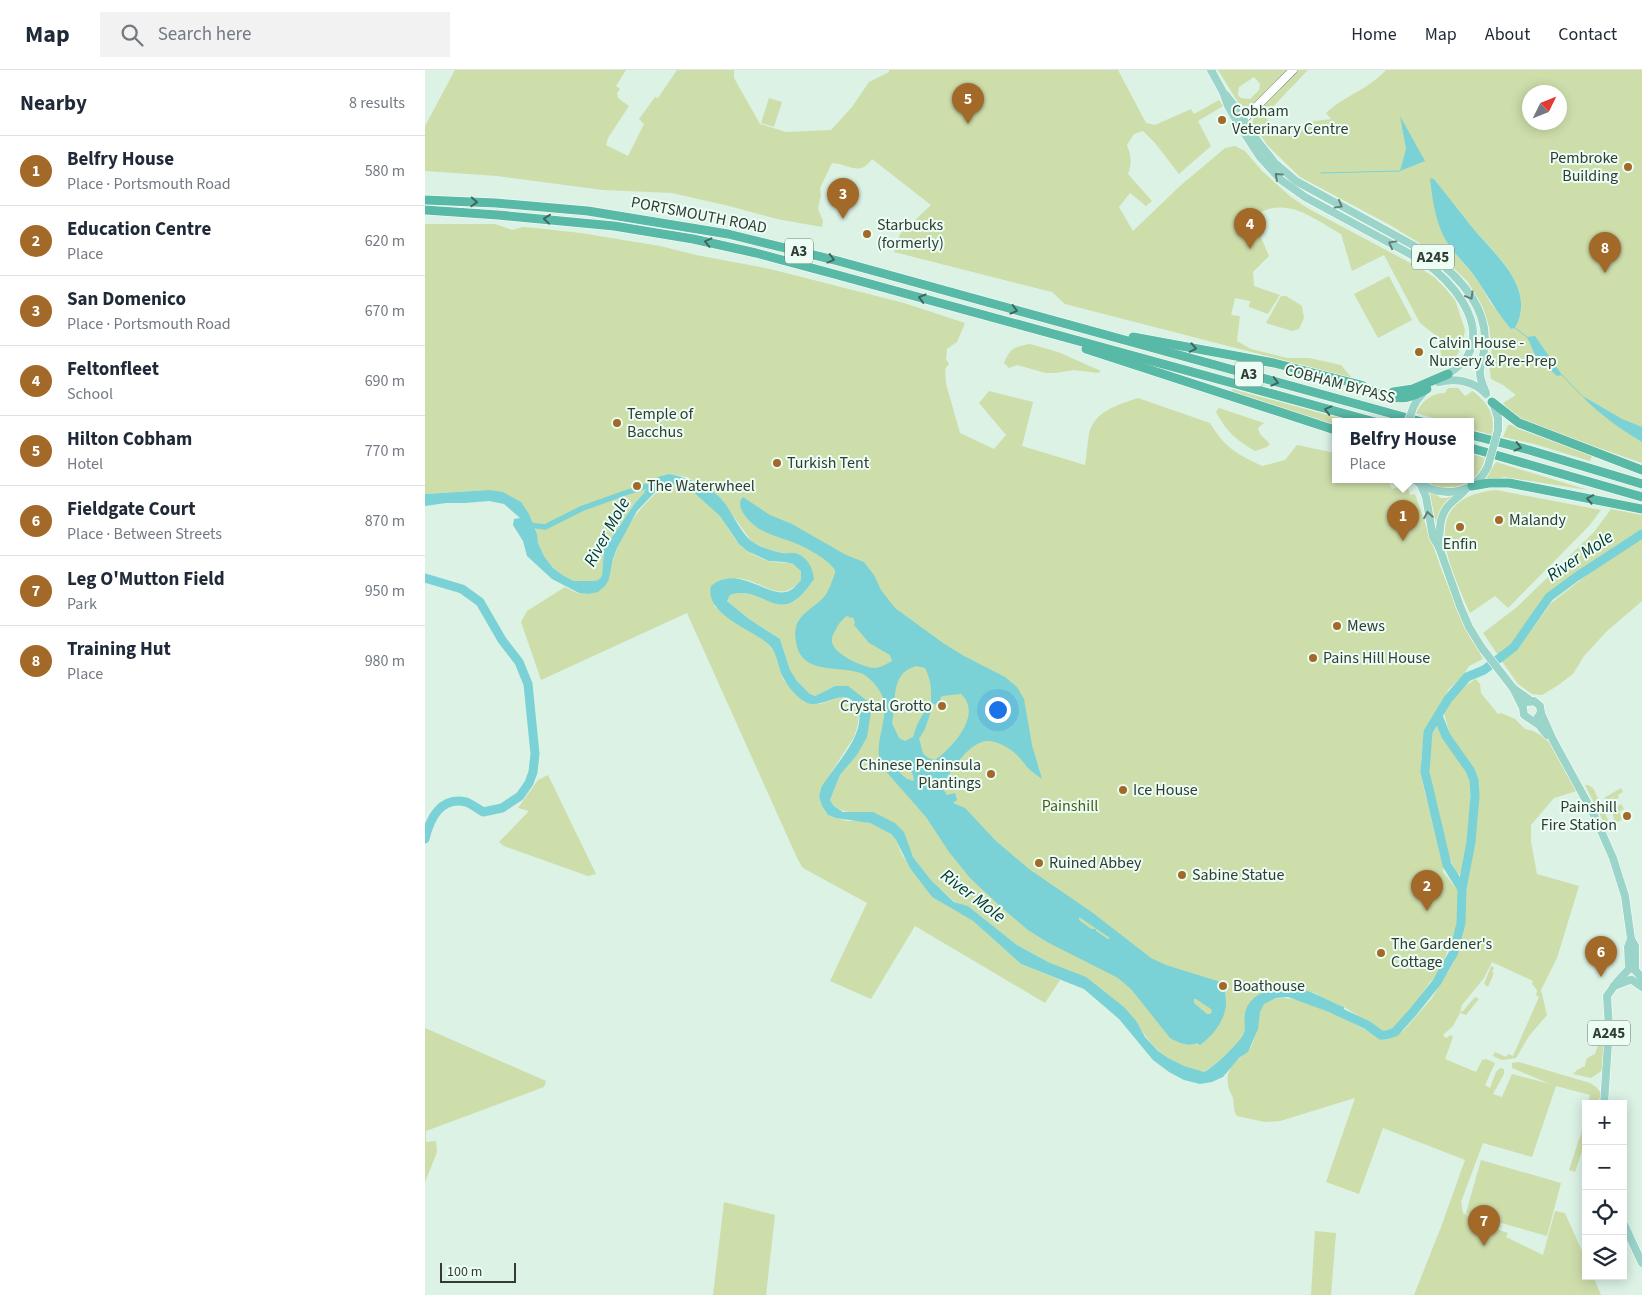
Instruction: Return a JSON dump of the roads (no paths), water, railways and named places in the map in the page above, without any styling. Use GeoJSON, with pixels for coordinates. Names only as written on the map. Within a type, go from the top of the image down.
{"type":"FeatureCollection","features":[{"type":"Feature","properties":{"kind":"highway","name":"PORTSMOUTH ROAD"},"geometry":{"type":"LineString","coordinates":[[425,200],[496,203],[589,211],[728,234],[838,261],[1076,327]]}},
{"type":"Feature","properties":{"kind":"highway","name":"PORTSMOUTH ROAD"},"geometry":{"type":"LineString","coordinates":[[425,210],[614,226],[693,239],[826,271],[1059,336]]}},
{"type":"Feature","properties":{"kind":"highway"},"geometry":{"type":"LineString","coordinates":[[1076,327],[1274,363],[1394,392],[1413,390],[1448,374]]}},
{"type":"Feature","properties":{"kind":"highway","name":"COBHAM BYPASS"},"geometry":{"type":"LineString","coordinates":[[1076,327],[1407,418]]}},
{"type":"Feature","properties":{"kind":"highway"},"geometry":{"type":"LineString","coordinates":[[1059,336],[1088,350],[1332,429]]}},
{"type":"Feature","properties":{"kind":"highway","name":"COBHAM BYPASS"},"geometry":{"type":"LineString","coordinates":[[1059,336],[1360,418]]}},
{"type":"Feature","properties":{"kind":"highway"},"geometry":{"type":"LineString","coordinates":[[1361,385],[1367,390],[1401,397],[1411,396],[1427,389]]}},
{"type":"Feature","properties":{"kind":"highway"},"geometry":{"type":"LineString","coordinates":[[1492,402],[1519,423],[1642,470]]}},
{"type":"Feature","properties":{"kind":"highway"},"geometry":{"type":"LineString","coordinates":[[1474,436],[1529,450],[1642,484]]}},
{"type":"Feature","properties":{"kind":"highway"},"geometry":{"type":"LineString","coordinates":[[1474,449],[1642,497]]}},
{"type":"Feature","properties":{"kind":"highway"},"geometry":{"type":"LineString","coordinates":[[1468,488],[1495,482],[1509,483],[1640,508]]}},
{"type":"Feature","properties":{"kind":"main road","name":"A245"},"geometry":{"type":"LineString","coordinates":[[1211,70],[1243,123],[1275,163],[1296,181],[1429,254],[1460,280],[1477,307],[1483,323],[1485,340],[1480,372],[1486,393]]}},
{"type":"Feature","properties":{"kind":"main road"},"geometry":{"type":"LineString","coordinates":[[1243,123],[1293,70]]}},
{"type":"Feature","properties":{"kind":"main road","name":"A245"},"geometry":{"type":"LineString","coordinates":[[1243,123],[1260,158],[1281,180],[1305,197],[1348,222],[1430,266],[1453,287],[1469,314],[1473,332],[1472,340],[1467,357],[1439,382]]}},
{"type":"Feature","properties":{"kind":"main road"},"geometry":{"type":"LineString","coordinates":[[1409,418],[1419,397],[1427,389],[1439,382],[1462,381],[1477,386],[1486,393],[1492,402],[1498,418],[1498,430],[1488,466],[1483,475],[1474,483]]}},
{"type":"Feature","properties":{"kind":"main road"},"geometry":{"type":"LineString","coordinates":[[1419,483],[1426,497],[1431,531],[1439,547],[1463,613],[1482,648],[1513,688],[1523,708],[1524,716],[1539,725],[1553,740]]}},
{"type":"Feature","properties":{"kind":"main road"},"geometry":{"type":"LineString","coordinates":[[1420,483],[1443,492],[1468,488]]}},
{"type":"Feature","properties":{"kind":"main road"},"geometry":{"type":"LineString","coordinates":[[1439,547],[1439,527],[1443,515],[1449,505],[1474,483]]}},
{"type":"Feature","properties":{"kind":"main road"},"geometry":{"type":"LineString","coordinates":[[1513,688],[1538,704],[1553,740],[1594,815],[1609,847],[1625,896],[1631,939],[1629,947],[1633,975],[1642,987]]}},
{"type":"Feature","properties":{"kind":"main road"},"geometry":{"type":"LineString","coordinates":[[1523,708],[1531,701]]}},
{"type":"Feature","properties":{"kind":"main road"},"geometry":{"type":"LineString","coordinates":[[1532,720],[1541,713]]}},
{"type":"Feature","properties":{"kind":"main road","name":"A245"},"geometry":{"type":"LineString","coordinates":[[1604,1100],[1609,1028],[1607,996],[1614,986],[1633,975]]}},
{"type":"Feature","properties":{"kind":"main road"},"geometry":{"type":"LineString","coordinates":[[1627,1230],[1642,1262]]}},
{"type":"Feature","properties":{"kind":"water"},"geometry":{"type":"Polygon","coordinates":[[[1400,116],[1425,161],[1400,171],[1406,149],[1400,116]]]}},
{"type":"Feature","properties":{"kind":"water"},"geometry":{"type":"Polygon","coordinates":[[[1430,178],[1434,179],[1510,273],[1521,299],[1520,313],[1515,328],[1511,329],[1506,323],[1474,275],[1446,241],[1436,215],[1430,178]]]}},
{"type":"Feature","properties":{"kind":"water"},"geometry":{"type":"Polygon","coordinates":[[[1535,336],[1562,375],[1557,376],[1536,357],[1527,337],[1535,336]]]}},
{"type":"Feature","properties":{"kind":"water"},"geometry":{"type":"Polygon","coordinates":[[[1581,395],[1622,419],[1642,427],[1642,442],[1610,420],[1581,395]]]}},
{"type":"Feature","properties":{"kind":"water"},"geometry":{"type":"Polygon","coordinates":[[[669,474],[694,481],[717,495],[753,542],[775,551],[798,554],[805,558],[809,564],[814,579],[802,595],[791,603],[781,605],[742,593],[730,595],[727,601],[749,619],[780,639],[790,670],[797,681],[810,694],[815,696],[835,686],[848,686],[870,703],[871,712],[867,737],[857,755],[840,775],[830,800],[834,806],[843,812],[873,812],[895,823],[904,832],[913,857],[931,880],[954,902],[968,906],[1017,945],[1050,963],[1086,977],[1124,1007],[1137,1022],[1145,1037],[1158,1051],[1184,1066],[1204,1072],[1231,1050],[1240,1039],[1244,1032],[1248,1006],[1252,1000],[1266,991],[1283,987],[1304,990],[1344,1007],[1344,1014],[1340,1016],[1288,997],[1276,998],[1264,1004],[1260,1012],[1258,1029],[1248,1052],[1239,1058],[1223,1077],[1212,1082],[1200,1084],[1184,1080],[1153,1060],[1119,1019],[1084,989],[1021,964],[973,921],[932,897],[910,868],[891,834],[870,823],[828,815],[819,797],[821,788],[858,730],[858,710],[854,702],[848,698],[841,697],[812,704],[802,700],[786,682],[770,646],[729,619],[714,604],[711,596],[711,586],[722,580],[732,578],[772,591],[789,591],[801,580],[801,571],[793,564],[769,561],[747,551],[739,544],[720,516],[689,488],[674,484],[659,488],[637,511],[617,548],[609,579],[605,586],[598,592],[588,594],[579,593],[552,579],[527,556],[523,541],[513,525],[514,519],[520,518],[504,504],[489,501],[425,506],[425,494],[489,490],[503,492],[521,502],[529,514],[537,534],[538,543],[544,556],[553,568],[574,581],[593,581],[598,580],[602,576],[604,549],[635,503],[644,493],[649,482],[669,474]]]}},
{"type":"Feature","properties":{"kind":"water"},"geometry":{"type":"Polygon","coordinates":[[[743,497],[770,515],[792,524],[846,555],[864,562],[874,575],[881,590],[895,608],[943,643],[1005,677],[1017,687],[1024,699],[1032,745],[1042,779],[1029,769],[1010,749],[1001,744],[986,741],[976,745],[964,755],[942,787],[947,795],[955,793],[957,800],[953,803],[965,808],[996,841],[1029,869],[1093,913],[1151,958],[1166,965],[1224,983],[1226,1003],[1224,1015],[1218,1027],[1205,1041],[1200,1045],[1197,1043],[1187,1044],[1170,1038],[1131,989],[1118,978],[1047,942],[1028,930],[970,878],[949,852],[926,817],[882,767],[879,748],[885,708],[876,685],[863,674],[855,671],[827,668],[810,663],[803,658],[798,650],[795,633],[798,622],[804,614],[826,595],[832,583],[835,570],[825,560],[808,549],[757,527],[748,520],[740,506],[740,501],[743,497]],[[847,616],[841,621],[832,638],[832,642],[834,647],[843,655],[874,668],[892,661],[890,655],[869,643],[854,625],[853,617],[847,616]],[[916,666],[907,670],[902,675],[896,689],[892,723],[899,738],[905,741],[913,737],[926,708],[931,711],[925,729],[919,739],[924,755],[935,760],[950,747],[963,730],[969,711],[967,702],[961,694],[942,696],[937,705],[931,703],[931,686],[925,668],[916,666]],[[901,765],[900,773],[907,779],[914,781],[911,772],[904,765],[901,765]],[[1079,917],[1079,920],[1091,929],[1096,929],[1096,931],[1108,939],[1110,938],[1079,917]],[[1194,999],[1194,1003],[1207,1014],[1212,1012],[1211,1009],[1194,999]]]}},
{"type":"Feature","properties":{"kind":"waterway"},"geometry":{"type":"LineString","coordinates":[[1321,173],[1400,171]]}},
{"type":"Feature","properties":{"kind":"waterway"},"geometry":{"type":"LineString","coordinates":[[1515,328],[1527,337]]}},
{"type":"Feature","properties":{"kind":"waterway"},"geometry":{"type":"LineString","coordinates":[[1562,375],[1581,395]]}},
{"type":"Feature","properties":{"kind":"waterway"},"geometry":{"type":"LineString","coordinates":[[529,525],[545,527],[583,508],[647,486],[653,488]]}},
{"type":"Feature","properties":{"kind":"waterway","name":"River Mole"},"geometry":{"type":"LineString","coordinates":[[1462,889],[1447,865],[1425,772],[1428,732],[1448,699],[1467,677],[1484,670],[1514,647],[1549,597],[1642,534]]}},
{"type":"Feature","properties":{"kind":"waterway","name":"River Mole"},"geometry":{"type":"LineString","coordinates":[[425,578],[462,589],[480,602],[502,640],[519,662],[528,684],[535,754],[533,772],[529,783],[520,796],[502,808],[483,812],[466,802],[450,802],[438,810],[430,824],[425,839]]}},
{"type":"Feature","properties":{"kind":"waterway","name":"River Mole"},"geometry":{"type":"LineString","coordinates":[[1333,1009],[1367,1025],[1381,1035],[1395,1032],[1437,982],[1454,952],[1461,923],[1462,889],[1471,842],[1475,796],[1474,780],[1470,770],[1446,736],[1438,716]]}},
{"type":"Feature","properties":{"kind":"place","name":"Cobham Veterinary Centre"},"geometry":{"type":"Point","coordinates":[1222,120]}},
{"type":"Feature","properties":{"kind":"place","name":"Hilton Cobham"},"geometry":{"type":"Point","coordinates":[968,124]}},
{"type":"Feature","properties":{"kind":"place","name":"Pembroke Building"},"geometry":{"type":"Point","coordinates":[1628,167]}},
{"type":"Feature","properties":{"kind":"place","name":"San Domenico"},"geometry":{"type":"Point","coordinates":[843,219]}},
{"type":"Feature","properties":{"kind":"place","name":"Starbucks (formerly)"},"geometry":{"type":"Point","coordinates":[867,234]}},
{"type":"Feature","properties":{"kind":"place","name":"Feltonfleet"},"geometry":{"type":"Point","coordinates":[1250,249]}},
{"type":"Feature","properties":{"kind":"place","name":"Training Hut"},"geometry":{"type":"Point","coordinates":[1605,273]}},
{"type":"Feature","properties":{"kind":"place","name":"Calvin House - Nursery & Pre-Prep"},"geometry":{"type":"Point","coordinates":[1419,352]}},
{"type":"Feature","properties":{"kind":"place","name":"Temple of Bacchus"},"geometry":{"type":"Point","coordinates":[617,423]}},
{"type":"Feature","properties":{"kind":"place","name":"Turkish Tent"},"geometry":{"type":"Point","coordinates":[777,463]}},
{"type":"Feature","properties":{"kind":"place","name":"The Waterwheel"},"geometry":{"type":"Point","coordinates":[637,486]}},
{"type":"Feature","properties":{"kind":"place","name":"Malandy"},"geometry":{"type":"Point","coordinates":[1499,520]}},
{"type":"Feature","properties":{"kind":"place","name":"Enfin"},"geometry":{"type":"Point","coordinates":[1460,527]}},
{"type":"Feature","properties":{"kind":"place","name":"Belfry House"},"geometry":{"type":"Point","coordinates":[1403,541]}},
{"type":"Feature","properties":{"kind":"place","name":"Mews"},"geometry":{"type":"Point","coordinates":[1337,626]}},
{"type":"Feature","properties":{"kind":"place","name":"Pains Hill House"},"geometry":{"type":"Point","coordinates":[1313,658]}},
{"type":"Feature","properties":{"kind":"place","name":"Crystal Grotto"},"geometry":{"type":"Point","coordinates":[942,706]}},
{"type":"Feature","properties":{"kind":"place","name":"Chinese Peninsula Plantings"},"geometry":{"type":"Point","coordinates":[991,774]}},
{"type":"Feature","properties":{"kind":"place","name":"Ice House"},"geometry":{"type":"Point","coordinates":[1123,790]}},
{"type":"Feature","properties":{"kind":"place","name":"Painshill Fire Station"},"geometry":{"type":"Point","coordinates":[1627,816]}},
{"type":"Feature","properties":{"kind":"place","name":"Ruined Abbey"},"geometry":{"type":"Point","coordinates":[1039,863]}},
{"type":"Feature","properties":{"kind":"place","name":"Sabine Statue"},"geometry":{"type":"Point","coordinates":[1182,875]}},
{"type":"Feature","properties":{"kind":"place","name":"Education Centre"},"geometry":{"type":"Point","coordinates":[1427,911]}},
{"type":"Feature","properties":{"kind":"place","name":"The Gardener's Cottage"},"geometry":{"type":"Point","coordinates":[1381,953]}},
{"type":"Feature","properties":{"kind":"place","name":"Fieldgate Court"},"geometry":{"type":"Point","coordinates":[1601,977]}},
{"type":"Feature","properties":{"kind":"place","name":"Boathouse"},"geometry":{"type":"Point","coordinates":[1223,986]}},
{"type":"Feature","properties":{"kind":"place","name":"Leg O'Mutton Field"},"geometry":{"type":"Point","coordinates":[1484,1246]}},
{"type":"Feature","properties":{"kind":"park label","name":"Painshill"},"geometry":{"type":"Point","coordinates":[1070,806]}}]}
